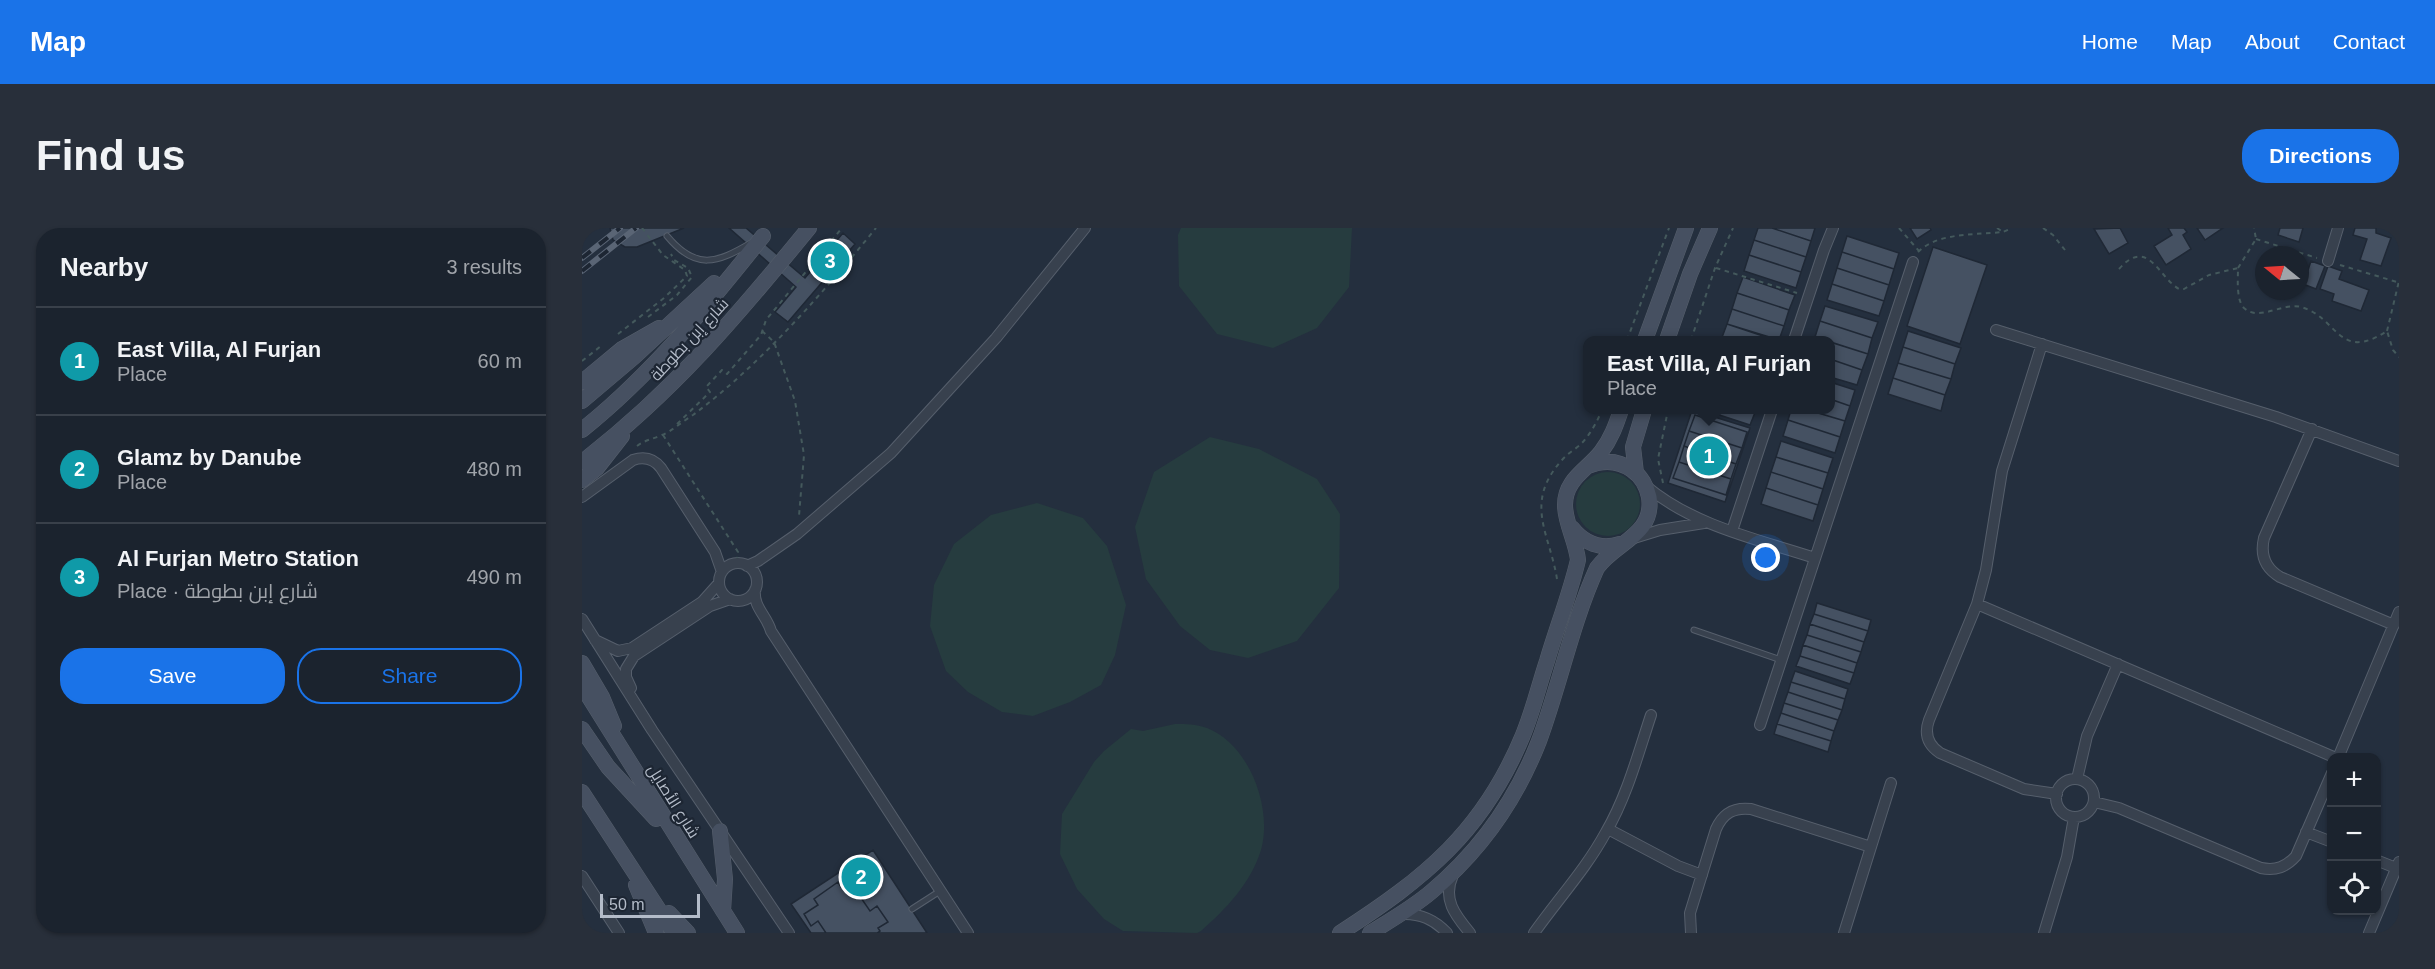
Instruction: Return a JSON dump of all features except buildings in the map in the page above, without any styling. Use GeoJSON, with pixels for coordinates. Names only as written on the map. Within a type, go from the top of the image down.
{"type":"FeatureCollection","features":[{"type":"Feature","properties":{"kind":"main road","name":"شارع إبن بطوطة"},"geometry":{"type":"LineString","coordinates":[[582,462],[632,422],[714,343],[809,228]]}},
{"type":"Feature","properties":{"kind":"main road"},"geometry":{"type":"LineString","coordinates":[[1646,336],[1686,228]]}},
{"type":"Feature","properties":{"kind":"main road"},"geometry":{"type":"LineString","coordinates":[[1668,336],[1690,274],[1710,228]]}},
{"type":"Feature","properties":{"kind":"main road","name":"شارع إبن بطوطة"},"geometry":{"type":"LineString","coordinates":[[582,401],[682,315],[766,232]]}},
{"type":"Feature","properties":{"kind":"main road"},"geometry":{"type":"LineString","coordinates":[[582,430],[617,400],[686,330],[766,232]]}},
{"type":"Feature","properties":{"kind":"main road"},"geometry":{"type":"LineString","coordinates":[[582,382],[622,349],[682,315]]}},
{"type":"Feature","properties":{"kind":"main road"},"geometry":{"type":"LineString","coordinates":[[1340,933],[1400,894],[1451,849],[1480,813],[1510,765],[1524,733],[1578,560],[1577,548],[1565,507],[1566,495],[1574,478],[1588,466],[1608,442],[1619,414]]}},
{"type":"Feature","properties":{"kind":"main road"},"geometry":{"type":"LineString","coordinates":[[1370,933],[1431,893],[1454,872],[1495,824],[1527,770],[1539,741],[1591,581],[1603,558],[1626,542],[1642,527],[1646,519],[1649,502],[1633,447],[1643,414]]}},
{"type":"Feature","properties":{"kind":"main road"},"geometry":{"type":"LineString","coordinates":[[582,480],[604,460],[632,422]]}},
{"type":"Feature","properties":{"kind":"main road"},"geometry":{"type":"LineString","coordinates":[[1588,466],[1613,462],[1641,479]]}},
{"type":"Feature","properties":{"kind":"main road"},"geometry":{"type":"LineString","coordinates":[[1568,519],[1578,535],[1594,545],[1604,546],[1626,542]]}},
{"type":"Feature","properties":{"kind":"main road"},"geometry":{"type":"LineString","coordinates":[[582,663],[609,712],[624,754]]}},
{"type":"Feature","properties":{"kind":"main road","name":"شارع الأصايل"},"geometry":{"type":"LineString","coordinates":[[582,686],[737,933]]}},
{"type":"Feature","properties":{"kind":"main road"},"geometry":{"type":"LineString","coordinates":[[582,729],[626,788],[677,840]]}},
{"type":"Feature","properties":{"kind":"main road"},"geometry":{"type":"LineString","coordinates":[[582,792],[674,933]]}},
{"type":"Feature","properties":{"kind":"main road"},"geometry":{"type":"LineString","coordinates":[[720,831],[725,879],[723,911]]}},
{"type":"Feature","properties":{"kind":"main road"},"geometry":{"type":"LineString","coordinates":[[630,868],[641,901],[656,933]]}},
{"type":"Feature","properties":{"kind":"main road"},"geometry":{"type":"LineString","coordinates":[[642,884],[688,933]]}},
{"type":"Feature","properties":{"kind":"street"},"geometry":{"type":"LineString","coordinates":[[594,640],[618,651],[632,648],[702,602],[726,568],[758,561],[797,534],[865,477],[918,425],[996,338],[1085,228]]}},
{"type":"Feature","properties":{"kind":"street"},"geometry":{"type":"LineString","coordinates":[[1795,336],[1833,228]]}},
{"type":"Feature","properties":{"kind":"street"},"geometry":{"type":"LineString","coordinates":[[2328,261],[2338,228]]}},
{"type":"Feature","properties":{"kind":"street"},"geometry":{"type":"LineString","coordinates":[[1760,725],[1913,262]]}},
{"type":"Feature","properties":{"kind":"street"},"geometry":{"type":"LineString","coordinates":[[1996,330],[2312,429],[2399,461]]}},
{"type":"Feature","properties":{"kind":"street"},"geometry":{"type":"LineString","coordinates":[[2042,344],[2002,471],[1986,570],[1977,604],[1929,720],[1928,739],[1940,753],[2014,785],[2036,793],[2057,794]]}},
{"type":"Feature","properties":{"kind":"street"},"geometry":{"type":"LineString","coordinates":[[1732,531],[1771,414]]}},
{"type":"Feature","properties":{"kind":"street"},"geometry":{"type":"LineString","coordinates":[[2312,429],[2264,538],[2262,551],[2266,564],[2280,577],[2394,625]]}},
{"type":"Feature","properties":{"kind":"street"},"geometry":{"type":"LineString","coordinates":[[582,497],[633,460],[639,458],[652,460],[661,468],[711,546],[722,593],[746,605],[764,627],[771,631]]}},
{"type":"Feature","properties":{"kind":"street"},"geometry":{"type":"LineString","coordinates":[[1641,479],[1668,503],[1707,523],[1815,558]]}},
{"type":"Feature","properties":{"kind":"street"},"geometry":{"type":"LineString","coordinates":[[1626,542],[1660,530],[1707,523]]}},
{"type":"Feature","properties":{"kind":"street"},"geometry":{"type":"LineString","coordinates":[[652,730],[650,717],[626,677],[628,662],[710,606],[747,598],[764,566],[782,550],[785,543]]}},
{"type":"Feature","properties":{"kind":"street"},"geometry":{"type":"LineString","coordinates":[[742,564],[755,585],[756,605],[767,620],[771,631],[967,933]]}},
{"type":"Feature","properties":{"kind":"street"},"geometry":{"type":"LineString","coordinates":[[1977,604],[2327,754]]}},
{"type":"Feature","properties":{"kind":"street"},"geometry":{"type":"LineString","coordinates":[[2339,753],[2399,612]]}},
{"type":"Feature","properties":{"kind":"street"},"geometry":{"type":"LineString","coordinates":[[582,619],[652,730],[789,933]]}},
{"type":"Feature","properties":{"kind":"street"},"geometry":{"type":"LineString","coordinates":[[2077,779],[2088,736],[2118,664]]}},
{"type":"Feature","properties":{"kind":"street"},"geometry":{"type":"LineString","coordinates":[[1534,933],[1579,875],[1608,830],[1628,784],[1652,715]]}},
{"type":"Feature","properties":{"kind":"street"},"geometry":{"type":"LineString","coordinates":[[2077,779],[2083,780],[2092,789],[2094,802],[2084,814],[2074,817],[2060,809],[2057,794],[2062,784],[2077,779]]}},
{"type":"Feature","properties":{"kind":"street"},"geometry":{"type":"LineString","coordinates":[[2094,802],[2120,808],[2261,868],[2277,869],[2291,861],[2327,782]]}},
{"type":"Feature","properties":{"kind":"street"},"geometry":{"type":"LineString","coordinates":[[1844,933],[1891,783]]}},
{"type":"Feature","properties":{"kind":"street"},"geometry":{"type":"LineString","coordinates":[[1691,933],[1690,913],[1719,822],[1736,809],[1751,809],[1871,847]]}},
{"type":"Feature","properties":{"kind":"street"},"geometry":{"type":"LineString","coordinates":[[2044,933],[2067,856],[2074,817]]}},
{"type":"Feature","properties":{"kind":"street"},"geometry":{"type":"LineString","coordinates":[[1608,830],[1678,866],[1702,874]]}},
{"type":"Feature","properties":{"kind":"street"},"geometry":{"type":"LineString","coordinates":[[2306,832],[2327,840]]}},
{"type":"Feature","properties":{"kind":"street"},"geometry":{"type":"LineString","coordinates":[[2369,933],[2398,865],[2380,861]]}},
{"type":"Feature","properties":{"kind":"street"},"geometry":{"type":"LineString","coordinates":[[1454,872],[1449,886],[1449,902],[1452,910],[1470,933]]}},
{"type":"Feature","properties":{"kind":"street"},"geometry":{"type":"LineString","coordinates":[[582,876],[619,933]]}},
{"type":"Feature","properties":{"kind":"street"},"geometry":{"type":"LineString","coordinates":[[1401,914],[1426,917],[1433,920],[1447,933]]}},
{"type":"Feature","properties":{"kind":"street"},"geometry":{"type":"LineString","coordinates":[[1527,933],[1540,923]]}},
{"type":"Feature","properties":{"kind":"lane"},"geometry":{"type":"LineString","coordinates":[[667,236],[676,247],[698,259],[724,259],[766,232]]}},
{"type":"Feature","properties":{"kind":"lane"},"geometry":{"type":"LineString","coordinates":[[1694,630],[1781,660]]}},
{"type":"Feature","properties":{"kind":"lane"},"geometry":{"type":"LineString","coordinates":[[912,909],[940,891]]}},
{"type":"Feature","properties":{"kind":"path"},"geometry":{"type":"LineString","coordinates":[[610,339],[664,298],[687,276],[685,270],[663,255],[642,228]]}},
{"type":"Feature","properties":{"kind":"path"},"geometry":{"type":"LineString","coordinates":[[673,428],[710,392],[706,387],[722,370],[727,374],[762,331],[766,320],[842,228]]}},
{"type":"Feature","properties":{"kind":"path"},"geometry":{"type":"LineString","coordinates":[[630,451],[646,440],[663,435],[702,407],[774,342],[807,308],[876,228]]}},
{"type":"Feature","properties":{"kind":"path"},"geometry":{"type":"LineString","coordinates":[[1628,336],[1669,228]]}},
{"type":"Feature","properties":{"kind":"path"},"geometry":{"type":"LineString","coordinates":[[1692,336],[1715,268],[1733,228]]}},
{"type":"Feature","properties":{"kind":"path"},"geometry":{"type":"LineString","coordinates":[[1899,228],[1919,251]]}},
{"type":"Feature","properties":{"kind":"path"},"geometry":{"type":"LineString","coordinates":[[1997,228],[2003,232]]}},
{"type":"Feature","properties":{"kind":"path"},"geometry":{"type":"LineString","coordinates":[[1913,262],[1919,251],[1940,239],[2003,232],[2012,228]]}},
{"type":"Feature","properties":{"kind":"path"},"geometry":{"type":"LineString","coordinates":[[2043,228],[2053,235],[2065,249]]}},
{"type":"Feature","properties":{"kind":"path"},"geometry":{"type":"LineString","coordinates":[[2254,228],[2256,239],[2238,268],[2241,304],[2246,310],[2256,313],[2292,305],[2311,310],[2322,317],[2331,330],[2342,337],[2358,342],[2367,341],[2387,331]]}},
{"type":"Feature","properties":{"kind":"path"},"geometry":{"type":"LineString","coordinates":[[619,339],[677,295],[690,281],[691,270],[671,255],[676,247]]}},
{"type":"Feature","properties":{"kind":"path"},"geometry":{"type":"LineString","coordinates":[[2119,269],[2126,261],[2136,257],[2146,258],[2156,265],[2179,290],[2209,274],[2238,268]]}},
{"type":"Feature","properties":{"kind":"path"},"geometry":{"type":"LineString","coordinates":[[1715,268],[1808,297]]}},
{"type":"Feature","properties":{"kind":"path"},"geometry":{"type":"LineString","coordinates":[[2399,281],[2387,331],[2393,350],[2399,357]]}},
{"type":"Feature","properties":{"kind":"path"},"geometry":{"type":"LineString","coordinates":[[2394,304],[2399,304]]}},
{"type":"Feature","properties":{"kind":"path"},"geometry":{"type":"LineString","coordinates":[[762,331],[774,342],[795,401],[804,455],[797,534]]}},
{"type":"Feature","properties":{"kind":"path"},"geometry":{"type":"LineString","coordinates":[[582,361],[602,346]]}},
{"type":"Feature","properties":{"kind":"path"},"geometry":{"type":"LineString","coordinates":[[1667,414],[1658,459],[1668,503]]}},
{"type":"Feature","properties":{"kind":"path"},"geometry":{"type":"LineString","coordinates":[[663,435],[738,552],[742,564]]}},
{"type":"Feature","properties":{"kind":"green space"},"geometry":{"type":"Polygon","coordinates":[[[1181,228],[1352,228],[1349,287],[1317,328],[1273,348],[1217,334],[1179,286],[1178,235],[1181,228]]]}},
{"type":"Feature","properties":{"kind":"green space"},"geometry":{"type":"Polygon","coordinates":[[[1210,437],[1259,449],[1317,479],[1340,514],[1339,588],[1297,641],[1248,658],[1210,650],[1180,626],[1146,579],[1135,527],[1154,472],[1210,437]]]}},
{"type":"Feature","properties":{"kind":"green space"},"geometry":{"type":"Polygon","coordinates":[[[1602,472],[1614,472],[1631,481],[1638,492],[1640,504],[1638,516],[1631,527],[1614,536],[1602,536],[1590,531],[1581,522],[1576,510],[1576,498],[1581,486],[1590,477],[1602,472]]]}},
{"type":"Feature","properties":{"kind":"green space"},"geometry":{"type":"Polygon","coordinates":[[[1037,503],[1083,518],[1107,546],[1126,605],[1115,655],[1101,685],[1070,702],[1033,716],[1002,712],[968,692],[946,671],[930,626],[934,585],[954,544],[991,515],[1037,503]]]}},
{"type":"Feature","properties":{"kind":"green space"},"geometry":{"type":"Polygon","coordinates":[[[1175,724],[1207,728],[1222,736],[1246,763],[1254,779],[1264,815],[1261,850],[1257,862],[1237,895],[1201,931],[1197,933],[1123,931],[1104,919],[1077,889],[1060,854],[1062,814],[1094,762],[1131,729],[1143,731],[1175,724]]]}},
{"type":"Feature","properties":{"kind":"railway"},"geometry":{"type":"LineString","coordinates":[[582,258],[620,228]]}},
{"type":"Feature","properties":{"kind":"railway"},"geometry":{"type":"LineString","coordinates":[[582,271],[636,228]]}},
{"type":"Feature","properties":{"kind":"place","name":"Al Furjan Metro Station"},"geometry":{"type":"Point","coordinates":[830,261]}},
{"type":"Feature","properties":{"kind":"place","name":"East Villa, Al Furjan"},"geometry":{"type":"Point","coordinates":[1709,456]}},
{"type":"Feature","properties":{"kind":"place","name":"Glamz by Danube"},"geometry":{"type":"Point","coordinates":[861,877]}}]}
